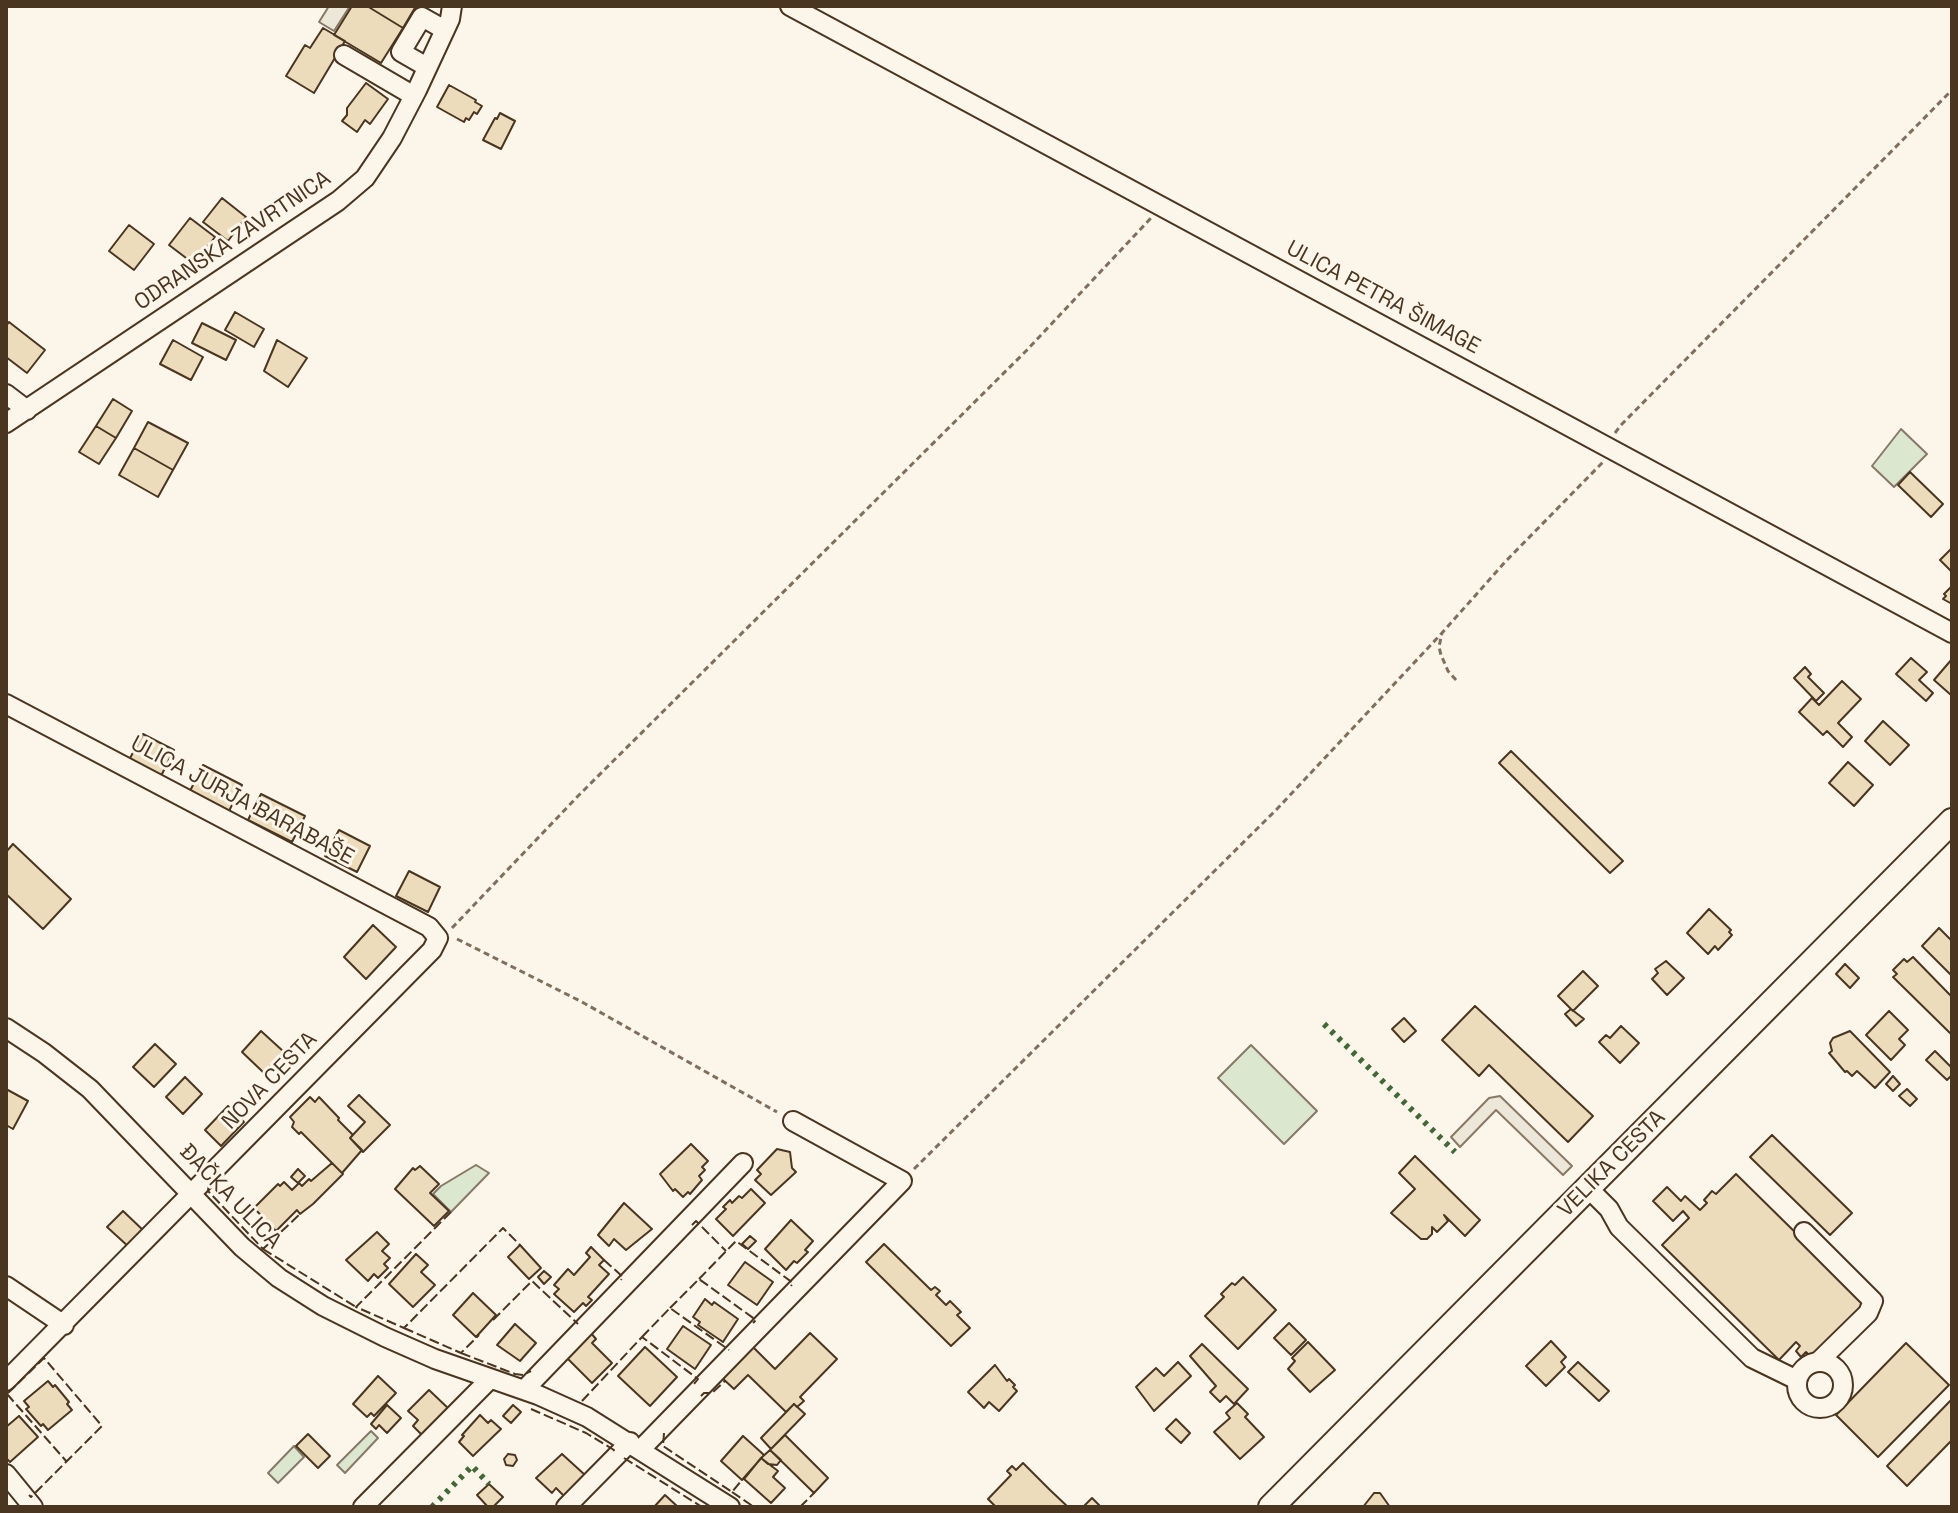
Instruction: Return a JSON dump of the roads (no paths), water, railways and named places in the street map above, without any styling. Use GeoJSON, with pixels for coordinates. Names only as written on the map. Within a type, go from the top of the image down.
{"type":"FeatureCollection","features":[{"type":"Feature","properties":{"kind":"main road","name":"VELIKA CESTA"},"geometry":{"type":"LineString","coordinates":[[1271,1507],[1952,821]]}},
{"type":"Feature","properties":{"kind":"street","name":"ODRANSKA ZAVRTNICA"},"geometry":{"type":"LineString","coordinates":[[6,423],[338,201],[365,178],[392,138],[414,96],[445,30],[452,6]]}},
{"type":"Feature","properties":{"kind":"street","name":"ULICA PETRA ŠIMAGE"},"geometry":{"type":"LineString","coordinates":[[790,6],[1952,633]]}},
{"type":"Feature","properties":{"kind":"street"},"geometry":{"type":"LineString","coordinates":[[427,67],[401,52],[422,17],[445,30]]}},
{"type":"Feature","properties":{"kind":"street"},"geometry":{"type":"LineString","coordinates":[[344,55],[414,96]]}},
{"type":"Feature","properties":{"kind":"street"},"geometry":{"type":"LineString","coordinates":[[6,394],[27,410]]}},
{"type":"Feature","properties":{"kind":"street","name":"ULICA JURJA BARABAŠE"},"geometry":{"type":"LineString","coordinates":[[6,704],[429,927],[438,938],[432,950]]}},
{"type":"Feature","properties":{"kind":"street","name":"NOVA CESTA"},"geometry":{"type":"LineString","coordinates":[[6,1381],[432,950]]}},
{"type":"Feature","properties":{"kind":"street","name":"ĐAČKA ULICA"},"geometry":{"type":"LineString","coordinates":[[6,1028],[90,1089],[260,1264],[323,1306],[406,1347],[564,1406],[635,1445],[730,1507]]}},
{"type":"Feature","properties":{"kind":"street"},"geometry":{"type":"LineString","coordinates":[[566,1507],[635,1445],[902,1181],[793,1121]]}},
{"type":"Feature","properties":{"kind":"street"},"geometry":{"type":"LineString","coordinates":[[524,1390],[743,1163]]}},
{"type":"Feature","properties":{"kind":"street"},"geometry":{"type":"LineString","coordinates":[[1588,1188],[1609,1209],[1619,1227],[1752,1358],[1797,1380]]}},
{"type":"Feature","properties":{"kind":"street"},"geometry":{"type":"LineString","coordinates":[[1804,1232],[1873,1301],[1868,1313],[1818,1362],[1805,1368],[1797,1380],[1799,1394],[1808,1405],[1822,1409],[1835,1403],[1843,1391],[1842,1376],[1832,1365],[1818,1362]]}},
{"type":"Feature","properties":{"kind":"street"},"geometry":{"type":"LineString","coordinates":[[6,1286],[64,1325]]}},
{"type":"Feature","properties":{"kind":"street"},"geometry":{"type":"LineString","coordinates":[[363,1507],[490,1379]]}},
{"type":"Feature","properties":{"kind":"street"},"geometry":{"type":"LineString","coordinates":[[6,1474],[33,1507]]}}]}
